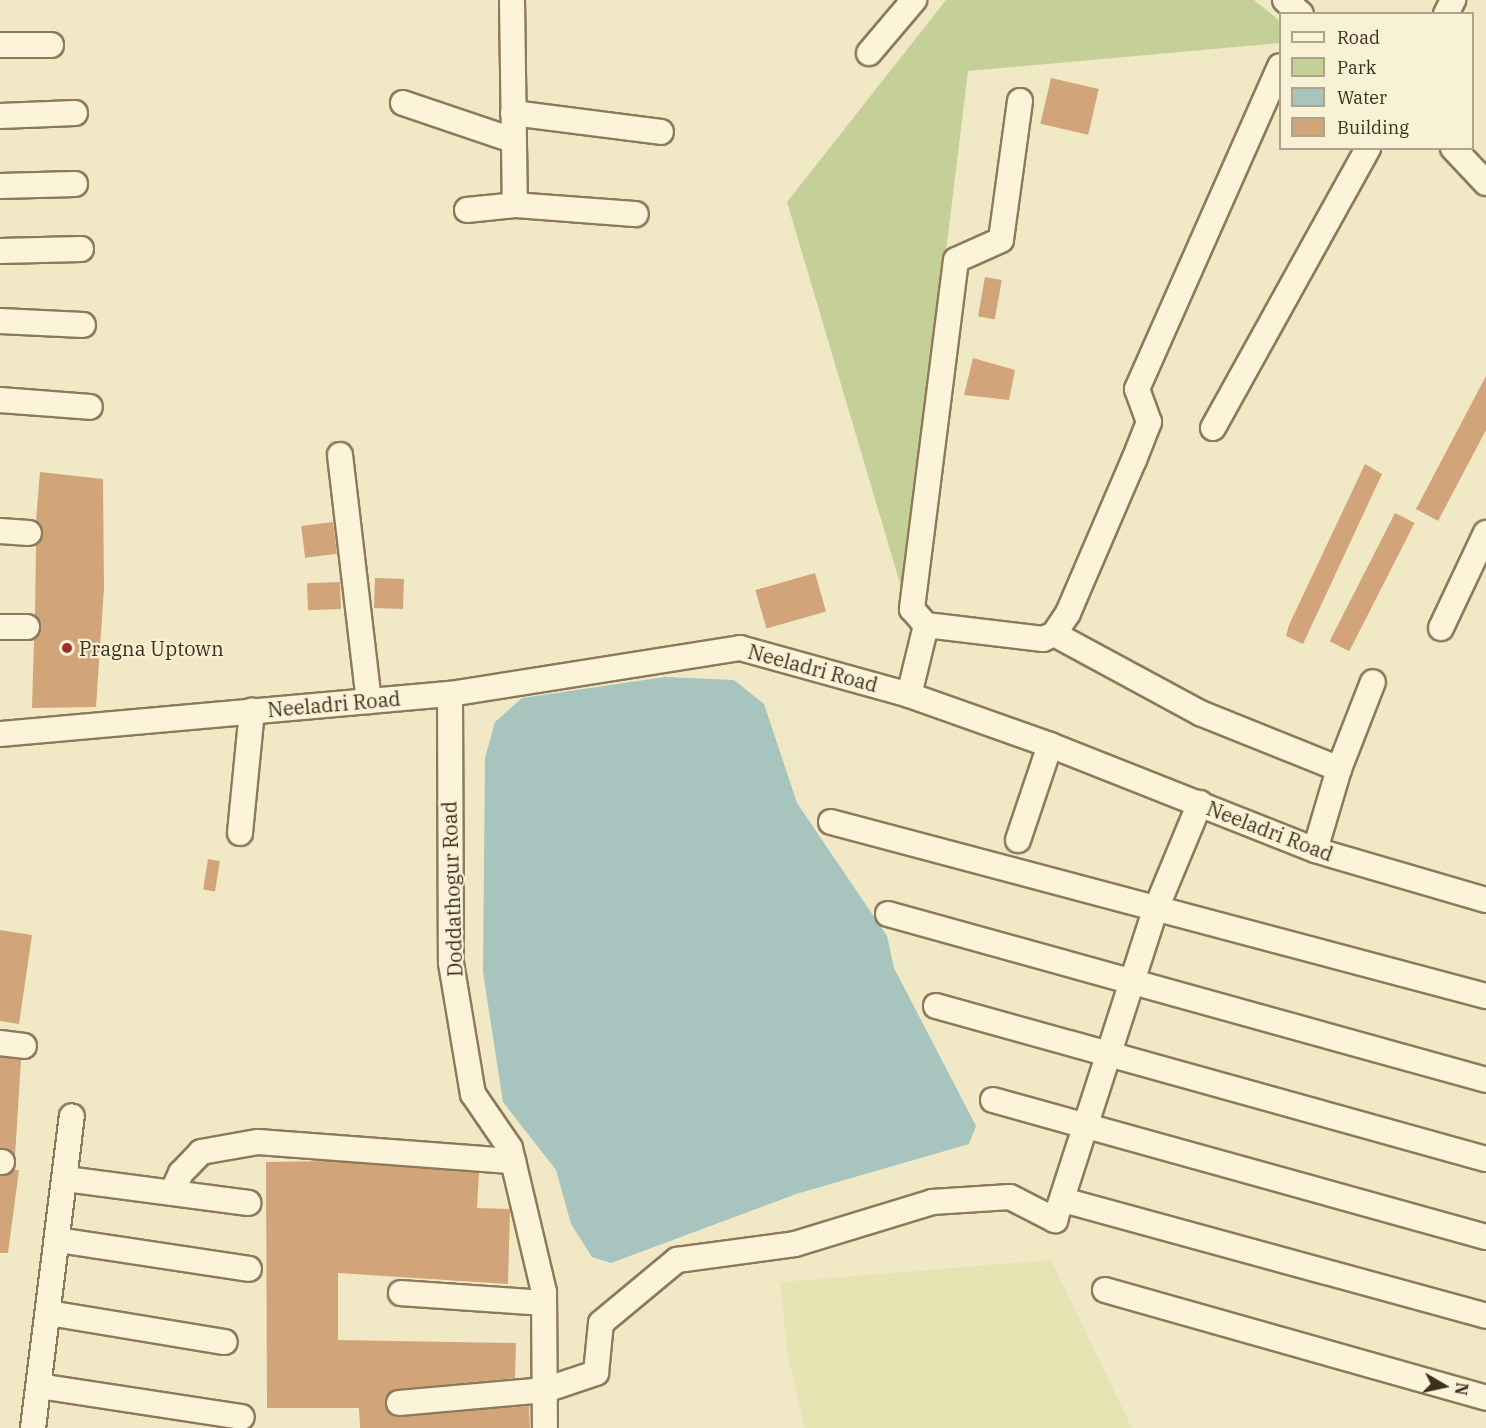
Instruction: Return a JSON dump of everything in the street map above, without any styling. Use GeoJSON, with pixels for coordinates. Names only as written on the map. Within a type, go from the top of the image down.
{"type":"FeatureCollection","features":[{"type":"Feature","properties":{"kind":"street"},"geometry":{"type":"LineString","coordinates":[[512,0],[512,140],[515,205]]}},
{"type":"Feature","properties":{"kind":"street"},"geometry":{"type":"LineString","coordinates":[[869,53],[914,0]]}},
{"type":"Feature","properties":{"kind":"street"},"geometry":{"type":"LineString","coordinates":[[1285,0],[1299,12]]}},
{"type":"Feature","properties":{"kind":"street"},"geometry":{"type":"LineString","coordinates":[[0,45],[51,45]]}},
{"type":"Feature","properties":{"kind":"street"},"geometry":{"type":"LineString","coordinates":[[1054,634],[1068,613],[1149,422],[1137,389],[1279,70]]}},
{"type":"Feature","properties":{"kind":"street"},"geometry":{"type":"LineString","coordinates":[[1020,101],[1001,240],[956,260],[912,609],[926,625],[1022,638],[1054,634],[1200,713],[1339,769]]}},
{"type":"Feature","properties":{"kind":"street"},"geometry":{"type":"LineString","coordinates":[[403,103],[512,140]]}},
{"type":"Feature","properties":{"kind":"street"},"geometry":{"type":"LineString","coordinates":[[0,116],[75,113]]}},
{"type":"Feature","properties":{"kind":"street"},"geometry":{"type":"LineString","coordinates":[[513,113],[661,132]]}},
{"type":"Feature","properties":{"kind":"street"},"geometry":{"type":"LineString","coordinates":[[1213,428],[1367,150]]}},
{"type":"Feature","properties":{"kind":"street"},"geometry":{"type":"LineString","coordinates":[[1455,150],[1486,183]]}},
{"type":"Feature","properties":{"kind":"street"},"geometry":{"type":"LineString","coordinates":[[0,186],[75,184]]}},
{"type":"Feature","properties":{"kind":"street"},"geometry":{"type":"LineString","coordinates":[[467,210],[515,205],[636,214]]}},
{"type":"Feature","properties":{"kind":"street"},"geometry":{"type":"LineString","coordinates":[[0,251],[81,249]]}},
{"type":"Feature","properties":{"kind":"street"},"geometry":{"type":"LineString","coordinates":[[0,321],[82,325]]}},
{"type":"Feature","properties":{"kind":"street"},"geometry":{"type":"LineString","coordinates":[[0,400],[90,407]]}},
{"type":"Feature","properties":{"kind":"street"},"geometry":{"type":"LineString","coordinates":[[340,454],[369,701]]}},
{"type":"Feature","properties":{"kind":"street"},"geometry":{"type":"LineString","coordinates":[[0,531],[29,533]]}},
{"type":"Feature","properties":{"kind":"street"},"geometry":{"type":"LineString","coordinates":[[1441,628],[1486,533]]}},
{"type":"Feature","properties":{"kind":"street"},"geometry":{"type":"LineString","coordinates":[[909,695],[926,625]]}},
{"type":"Feature","properties":{"kind":"street"},"geometry":{"type":"LineString","coordinates":[[0,627],[27,627]]}},
{"type":"Feature","properties":{"kind":"street","name":"Neeladri Road"},"geometry":{"type":"LineString","coordinates":[[0,734],[450,694],[740,648],[909,695],[1050,745],[1315,850],[1486,900]]}},
{"type":"Feature","properties":{"kind":"street"},"geometry":{"type":"LineString","coordinates":[[1315,850],[1339,769],[1373,682]]}},
{"type":"Feature","properties":{"kind":"street","name":"Doddathogur Road"},"geometry":{"type":"LineString","coordinates":[[450,694],[451,963],[473,1094],[510,1148],[544,1302],[545,1428]]}},
{"type":"Feature","properties":{"kind":"street"},"geometry":{"type":"LineString","coordinates":[[240,833],[252,711]]}},
{"type":"Feature","properties":{"kind":"street"},"geometry":{"type":"LineString","coordinates":[[1018,840],[1050,745]]}},
{"type":"Feature","properties":{"kind":"street"},"geometry":{"type":"LineString","coordinates":[[399,1403],[545,1390],[596,1373],[601,1323],[677,1260],[795,1244],[932,1202],[1010,1197],[1055,1220],[1155,911],[1200,803]]}},
{"type":"Feature","properties":{"kind":"street"},"geometry":{"type":"LineString","coordinates":[[831,822],[1155,911],[1486,996]]}},
{"type":"Feature","properties":{"kind":"street"},"geometry":{"type":"LineString","coordinates":[[888,914],[1486,1080]]}},
{"type":"Feature","properties":{"kind":"street"},"geometry":{"type":"LineString","coordinates":[[936,1006],[1109,1056],[1486,1159]]}},
{"type":"Feature","properties":{"kind":"street"},"geometry":{"type":"LineString","coordinates":[[0,1043],[24,1046]]}},
{"type":"Feature","properties":{"kind":"street"},"geometry":{"type":"LineString","coordinates":[[993,1100],[1087,1124],[1486,1238]]}},
{"type":"Feature","properties":{"kind":"street"},"geometry":{"type":"LineString","coordinates":[[33,1428],[66,1179],[72,1116]]}},
{"type":"Feature","properties":{"kind":"street"},"geometry":{"type":"LineString","coordinates":[[172,1193],[181,1173],[201,1152],[258,1142],[513,1161]]}},
{"type":"Feature","properties":{"kind":"street"},"geometry":{"type":"LineString","coordinates":[[66,1179],[248,1203]]}},
{"type":"Feature","properties":{"kind":"street"},"geometry":{"type":"LineString","coordinates":[[1063,1200],[1486,1316]]}},
{"type":"Feature","properties":{"kind":"street"},"geometry":{"type":"LineString","coordinates":[[58,1240],[249,1269]]}},
{"type":"Feature","properties":{"kind":"street"},"geometry":{"type":"LineString","coordinates":[[1105,1290],[1486,1398]]}},
{"type":"Feature","properties":{"kind":"street"},"geometry":{"type":"LineString","coordinates":[[401,1293],[544,1302]]}},
{"type":"Feature","properties":{"kind":"street"},"geometry":{"type":"LineString","coordinates":[[49,1313],[225,1342]]}},
{"type":"Feature","properties":{"kind":"street"},"geometry":{"type":"LineString","coordinates":[[39,1386],[242,1417]]}},
{"type":"Feature","properties":{"kind":"shaded area"},"geometry":{"type":"Polygon","coordinates":[[[1051,1260],[1132,1428],[805,1428],[788,1356],[780,1282],[1051,1260]]]}},
{"type":"Feature","properties":{"kind":"green space"},"geometry":{"type":"Polygon","coordinates":[[[946,0],[1254,0],[1279,20],[1279,43],[968,71],[904,597],[787,202],[946,0]]]}},
{"type":"Feature","properties":{"kind":"water"},"geometry":{"type":"Polygon","coordinates":[[[665,677],[734,680],[764,704],[797,803],[887,936],[894,968],[976,1126],[969,1144],[796,1194],[611,1263],[592,1257],[571,1224],[556,1170],[503,1102],[483,972],[485,758],[495,722],[522,698],[665,677]]]}},
{"type":"Feature","properties":{"kind":"building"},"geometry":{"type":"Polygon","coordinates":[[[1051,78],[1099,89],[1088,135],[1040,124],[1051,78]]]}},
{"type":"Feature","properties":{"kind":"building"},"geometry":{"type":"Polygon","coordinates":[[[985,277],[1002,280],[995,319],[978,316],[985,277]]]}},
{"type":"Feature","properties":{"kind":"building"},"geometry":{"type":"Polygon","coordinates":[[[973,358],[1015,370],[1009,400],[964,395],[973,358]]]}},
{"type":"Feature","properties":{"kind":"building"},"geometry":{"type":"Polygon","coordinates":[[[1486,376],[1486,430],[1438,521],[1416,509],[1486,376]]]}},
{"type":"Feature","properties":{"kind":"building"},"geometry":{"type":"Polygon","coordinates":[[[1365,464],[1382,474],[1303,644],[1286,636],[1289,625],[1365,464]]]}},
{"type":"Feature","properties":{"kind":"building","name":"Pragna Uptown"},"geometry":{"type":"Polygon","coordinates":[[[40,472],[103,479],[104,588],[96,707],[32,708],[34,639],[41,628],[35,616],[36,545],[43,533],[36,521],[40,472]]]}},
{"type":"Feature","properties":{"kind":"building"},"geometry":{"type":"Polygon","coordinates":[[[1395,513],[1415,523],[1349,651],[1330,641],[1395,513]]]}},
{"type":"Feature","properties":{"kind":"building"},"geometry":{"type":"Polygon","coordinates":[[[333,522],[337,554],[305,558],[301,526],[333,522]]]}},
{"type":"Feature","properties":{"kind":"building"},"geometry":{"type":"Polygon","coordinates":[[[815,573],[826,611],[766,629],[755,590],[815,573]]]}},
{"type":"Feature","properties":{"kind":"building"},"geometry":{"type":"Polygon","coordinates":[[[375,578],[404,579],[403,609],[374,608],[375,578]]]}},
{"type":"Feature","properties":{"kind":"building"},"geometry":{"type":"Polygon","coordinates":[[[340,582],[341,609],[308,610],[307,583],[340,582]]]}},
{"type":"Feature","properties":{"kind":"building"},"geometry":{"type":"Polygon","coordinates":[[[208,859],[220,861],[215,891],[203,890],[208,859]]]}},
{"type":"Feature","properties":{"kind":"building"},"geometry":{"type":"Polygon","coordinates":[[[0,930],[32,935],[19,1024],[0,1021],[0,930]]]}},
{"type":"Feature","properties":{"kind":"building"},"geometry":{"type":"Polygon","coordinates":[[[0,1057],[21,1060],[15,1156],[0,1148],[0,1057]]]}},
{"type":"Feature","properties":{"kind":"building"},"geometry":{"type":"Polygon","coordinates":[[[328,1161],[479,1173],[477,1208],[510,1209],[508,1284],[338,1273],[338,1340],[516,1343],[515,1378],[398,1389],[386,1396],[385,1405],[393,1416],[400,1417],[529,1406],[530,1428],[360,1428],[359,1408],[267,1408],[266,1162],[328,1161]]]}},
{"type":"Feature","properties":{"kind":"building"},"geometry":{"type":"Polygon","coordinates":[[[19,1170],[8,1253],[0,1253],[0,1176],[19,1170]]]}},
{"type":"Feature","properties":{"kind":"place","name":"Pragna Uptown"},"geometry":{"type":"Point","coordinates":[67,648]}}]}
